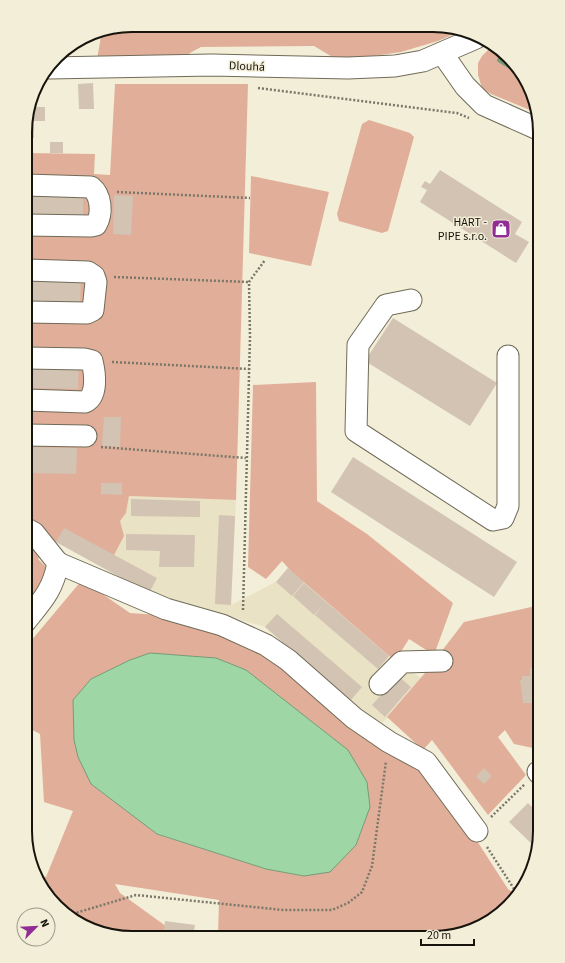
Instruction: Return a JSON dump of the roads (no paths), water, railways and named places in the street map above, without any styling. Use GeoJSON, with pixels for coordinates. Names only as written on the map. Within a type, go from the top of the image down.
{"type":"FeatureCollection","features":[{"type":"Feature","properties":{"kind":"street","name":"Dlouhá"},"geometry":{"type":"LineString","coordinates":[[56,68],[212,65],[348,68],[395,66],[424,61],[472,40]]}},
{"type":"Feature","properties":{"kind":"street"},"geometry":{"type":"LineString","coordinates":[[442,53],[465,86],[484,105],[533,127]]}},
{"type":"Feature","properties":{"kind":"street"},"geometry":{"type":"LineString","coordinates":[[32,185],[91,187],[97,191],[99,197],[99,219],[96,225],[32,225]]}},
{"type":"Feature","properties":{"kind":"street"},"geometry":{"type":"LineString","coordinates":[[32,270],[88,272],[94,276],[96,282],[93,310],[87,313],[32,312]]}},
{"type":"Feature","properties":{"kind":"street"},"geometry":{"type":"LineString","coordinates":[[411,300],[386,305],[358,345],[356,432],[493,520],[503,518],[508,506],[508,356]]}},
{"type":"Feature","properties":{"kind":"street"},"geometry":{"type":"LineString","coordinates":[[32,358],[84,359],[92,361],[94,368],[93,393],[89,400],[85,402],[32,400]]}},
{"type":"Feature","properties":{"kind":"street"},"geometry":{"type":"LineString","coordinates":[[32,435],[86,436]]}},
{"type":"Feature","properties":{"kind":"street"},"geometry":{"type":"LineString","coordinates":[[32,532],[55,560],[55,580],[47,595],[32,613]]}},
{"type":"Feature","properties":{"kind":"street"},"geometry":{"type":"LineString","coordinates":[[32,550],[166,609],[222,624],[266,645],[288,660],[354,718],[389,742],[426,762],[477,831]]}},
{"type":"Feature","properties":{"kind":"street"},"geometry":{"type":"LineString","coordinates":[[380,684],[402,662],[442,661]]}},
{"type":"Feature","properties":{"kind":"waterway"},"geometry":{"type":"LineString","coordinates":[[500,60],[505,63]]}},
{"type":"Feature","properties":{"kind":"place","name":"HART - PIPE s.r.o."},"geometry":{"type":"Point","coordinates":[501,229]}}]}
